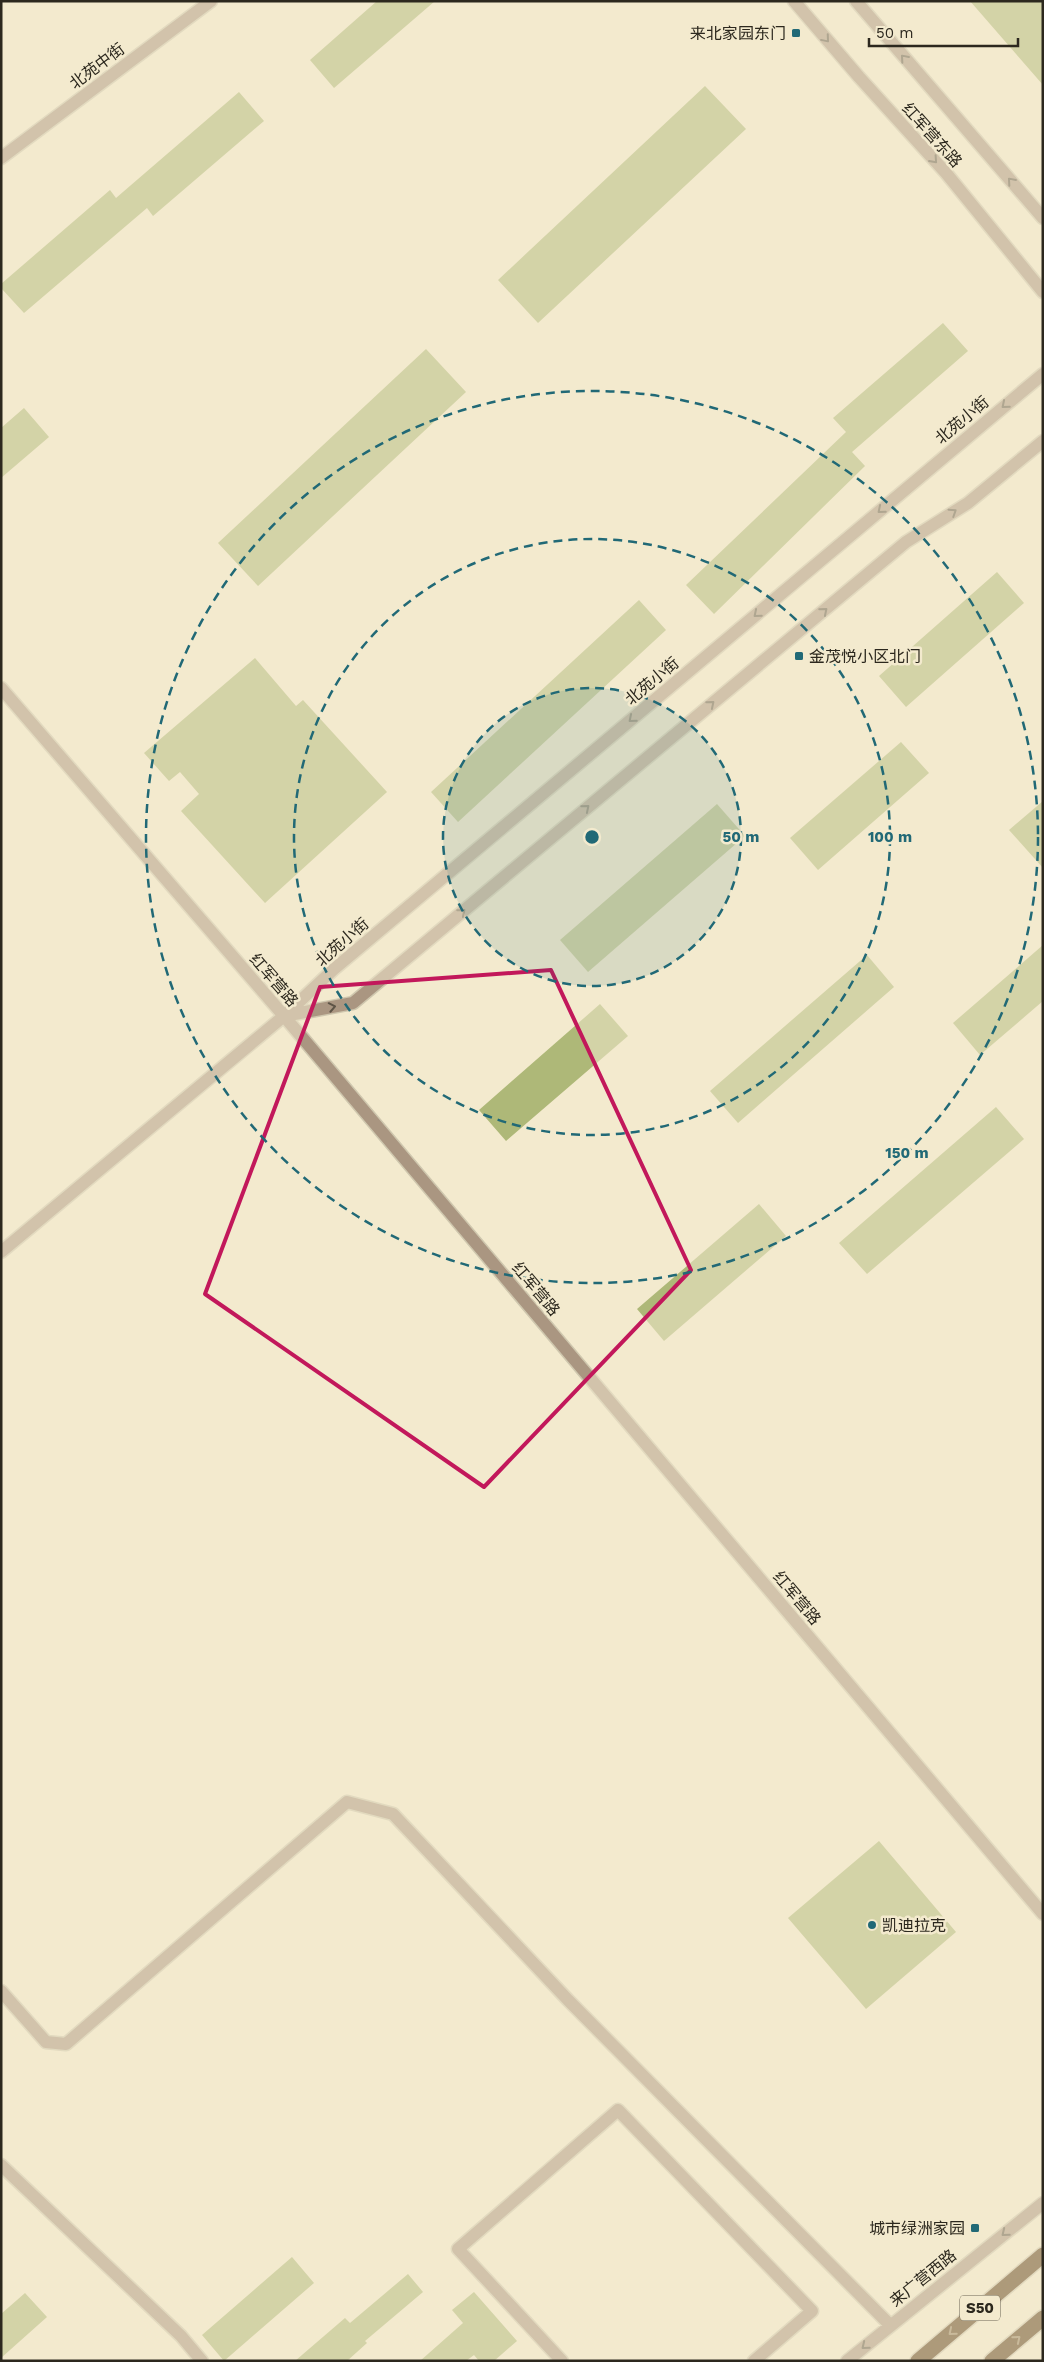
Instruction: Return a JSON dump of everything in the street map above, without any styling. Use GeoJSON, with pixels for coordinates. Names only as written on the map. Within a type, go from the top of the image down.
{"type":"FeatureCollection","features":[{"type":"Feature","properties":{"kind":"highway","name":"S50"},"geometry":{"type":"LineString","coordinates":[[918,2361],[1043,2256]]}},
{"type":"Feature","properties":{"kind":"highway"},"geometry":{"type":"LineString","coordinates":[[992,2361],[1043,2318]]}},
{"type":"Feature","properties":{"kind":"street","name":"北苑中街"},"geometry":{"type":"LineString","coordinates":[[1,158],[211,1]]}},
{"type":"Feature","properties":{"kind":"street","name":"红军营东路"},"geometry":{"type":"LineString","coordinates":[[794,1],[859,77],[946,173],[1043,292]]}},
{"type":"Feature","properties":{"kind":"street","name":"红军营东路"},"geometry":{"type":"LineString","coordinates":[[856,1],[1043,218]]}},
{"type":"Feature","properties":{"kind":"street","name":"北苑小街"},"geometry":{"type":"LineString","coordinates":[[1,1252],[284,1016],[342,962],[1043,374]]}},
{"type":"Feature","properties":{"kind":"street","name":"北苑小街"},"geometry":{"type":"LineString","coordinates":[[284,1016],[353,1003],[906,542],[968,503],[1043,441]]}},
{"type":"Feature","properties":{"kind":"street","name":"红军营路"},"geometry":{"type":"LineString","coordinates":[[1,688],[284,1016],[1043,1914]]}},
{"type":"Feature","properties":{"kind":"street"},"geometry":{"type":"LineString","coordinates":[[1,1991],[46,2042],[66,2044],[347,1802],[393,1814],[568,2000],[890,2325]]}},
{"type":"Feature","properties":{"kind":"street"},"geometry":{"type":"LineString","coordinates":[[562,2361],[458,2249],[618,2110],[812,2311],[754,2361]]}},
{"type":"Feature","properties":{"kind":"street"},"geometry":{"type":"LineString","coordinates":[[1,2165],[181,2336],[202,2361]]}},
{"type":"Feature","properties":{"kind":"street","name":"来广营西路"},"geometry":{"type":"LineString","coordinates":[[847,2361],[1043,2202]]}},
{"type":"Feature","properties":{"kind":"highlighted area"},"geometry":{"type":"Polygon","coordinates":[[[551,970],[691,1270],[484,1487],[205,1294],[320,987],[551,970]]]}},
{"type":"Feature","properties":{"kind":"building"},"geometry":{"type":"Polygon","coordinates":[[[377,1],[435,1],[334,88],[310,60],[377,1]]]}},
{"type":"Feature","properties":{"kind":"building"},"geometry":{"type":"Polygon","coordinates":[[[970,1],[1043,1],[1043,85],[970,1]]]}},
{"type":"Feature","properties":{"kind":"building"},"geometry":{"type":"Polygon","coordinates":[[[705,86],[746,129],[538,323],[498,280],[705,86]]]}},
{"type":"Feature","properties":{"kind":"building"},"geometry":{"type":"Polygon","coordinates":[[[239,92],[264,121],[153,216],[147,208],[24,313],[1,288],[1,284],[110,190],[116,198],[239,92]]]}},
{"type":"Feature","properties":{"kind":"building"},"geometry":{"type":"Polygon","coordinates":[[[943,323],[968,351],[852,452],[865,466],[714,614],[686,585],[846,432],[833,418],[943,323]]]}},
{"type":"Feature","properties":{"kind":"building"},"geometry":{"type":"Polygon","coordinates":[[[426,349],[466,392],[258,586],[218,543],[426,349]]]}},
{"type":"Feature","properties":{"kind":"building"},"geometry":{"type":"Polygon","coordinates":[[[24,408],[49,437],[1,478],[1,428],[24,408]]]}},
{"type":"Feature","properties":{"kind":"building"},"geometry":{"type":"Polygon","coordinates":[[[997,572],[1024,603],[906,707],[879,676],[997,572]]]}},
{"type":"Feature","properties":{"kind":"building"},"geometry":{"type":"Polygon","coordinates":[[[639,600],[666,630],[458,822],[431,792],[639,600]]]}},
{"type":"Feature","properties":{"kind":"building"},"geometry":{"type":"Polygon","coordinates":[[[255,658],[296,706],[303,700],[387,792],[265,903],[181,811],[199,794],[180,772],[169,781],[144,753],[255,658]]]}},
{"type":"Feature","properties":{"kind":"building"},"geometry":{"type":"Polygon","coordinates":[[[901,742],[929,773],[818,870],[790,838],[901,742]]]}},
{"type":"Feature","properties":{"kind":"building"},"geometry":{"type":"Polygon","coordinates":[[[1043,801],[1043,868],[1009,830],[1043,801]]]}},
{"type":"Feature","properties":{"kind":"building"},"geometry":{"type":"Polygon","coordinates":[[[717,804],[745,836],[588,972],[560,940],[717,804]]]}},
{"type":"Feature","properties":{"kind":"building"},"geometry":{"type":"Polygon","coordinates":[[[1043,945],[1043,1001],[980,1055],[953,1023],[1043,945]]]}},
{"type":"Feature","properties":{"kind":"building"},"geometry":{"type":"Polygon","coordinates":[[[867,955],[894,987],[738,1123],[710,1091],[867,955]]]}},
{"type":"Feature","properties":{"kind":"building"},"geometry":{"type":"Polygon","coordinates":[[[600,1004],[628,1036],[506,1141],[479,1110],[600,1004]]]}},
{"type":"Feature","properties":{"kind":"building"},"geometry":{"type":"Polygon","coordinates":[[[996,1107],[1024,1139],[867,1274],[839,1243],[996,1107]]]}},
{"type":"Feature","properties":{"kind":"building"},"geometry":{"type":"Polygon","coordinates":[[[759,1204],[786,1236],[664,1341],[637,1309],[759,1204]]]}},
{"type":"Feature","properties":{"kind":"building","name":"凯迪拉克"},"geometry":{"type":"Polygon","coordinates":[[[879,1841],[956,1932],[866,2009],[788,1918],[879,1841]]]}},
{"type":"Feature","properties":{"kind":"building"},"geometry":{"type":"Polygon","coordinates":[[[292,2257],[314,2283],[224,2361],[202,2335],[292,2257]]]}},
{"type":"Feature","properties":{"kind":"building"},"geometry":{"type":"Polygon","coordinates":[[[408,2274],[423,2292],[365,2341],[367,2343],[347,2361],[295,2361],[345,2318],[350,2323],[408,2274]]]}},
{"type":"Feature","properties":{"kind":"building"},"geometry":{"type":"Polygon","coordinates":[[[474,2292],[517,2341],[494,2361],[479,2361],[474,2355],[466,2361],[420,2361],[463,2323],[452,2310],[474,2292]]]}},
{"type":"Feature","properties":{"kind":"building"},"geometry":{"type":"Polygon","coordinates":[[[25,2293],[47,2317],[1,2358],[1,2314],[25,2293]]]}},
{"type":"Feature","properties":{"kind":"place","name":"来北家园东门"},"geometry":{"type":"Point","coordinates":[796,33]}},
{"type":"Feature","properties":{"kind":"place","name":"金茂悦小区北门"},"geometry":{"type":"Point","coordinates":[799,656]}},
{"type":"Feature","properties":{"kind":"place","name":"凯迪拉克"},"geometry":{"type":"Point","coordinates":[872,1925]}},
{"type":"Feature","properties":{"kind":"place","name":"城市绿洲家园"},"geometry":{"type":"Point","coordinates":[975,2228]}}]}
